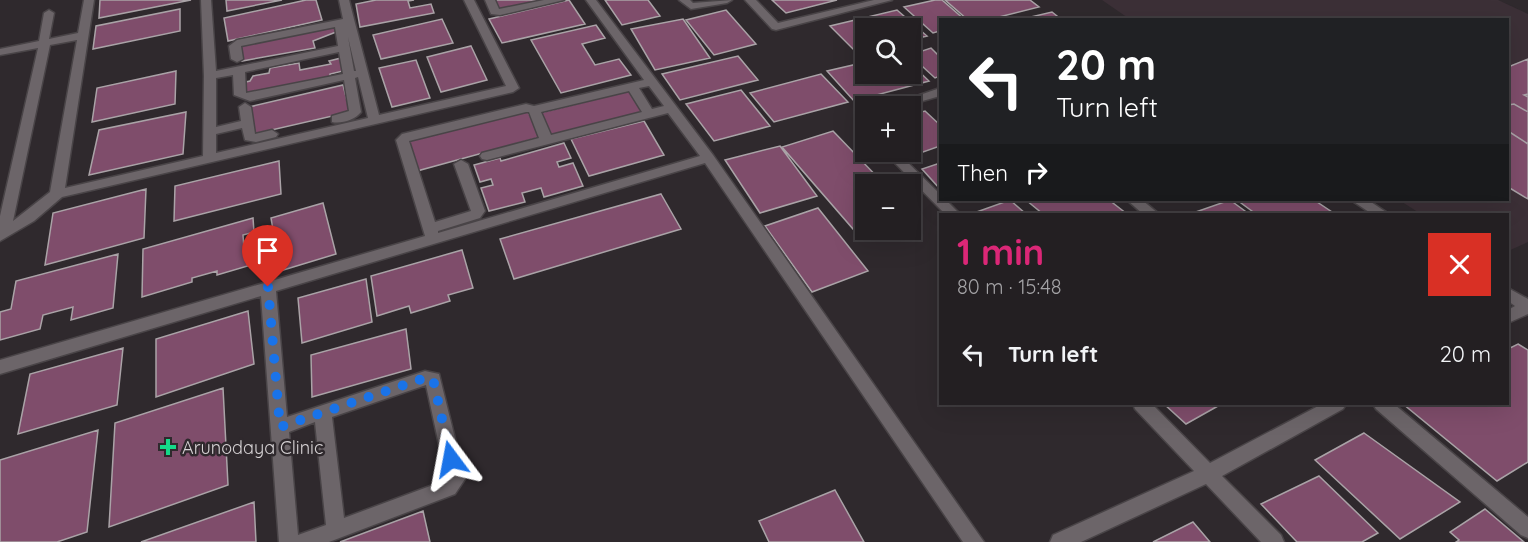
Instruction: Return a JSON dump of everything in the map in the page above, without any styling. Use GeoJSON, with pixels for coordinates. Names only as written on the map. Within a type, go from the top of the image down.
{"type":"FeatureCollection","features":[{"type":"Feature","properties":{"kind":"street"},"geometry":{"type":"LineString","coordinates":[[57,194],[89,0]]}},
{"type":"Feature","properties":{"kind":"street"},"geometry":{"type":"LineString","coordinates":[[206,0],[210,76],[210,158]]}},
{"type":"Feature","properties":{"kind":"street"},"geometry":{"type":"LineString","coordinates":[[2,235],[29,218],[57,194],[210,158],[352,115],[355,112],[345,48],[344,0]]}},
{"type":"Feature","properties":{"kind":"street"},"geometry":{"type":"LineString","coordinates":[[245,106],[249,136],[256,138],[374,119],[513,88],[471,4],[491,2],[495,12],[500,12],[559,0]]}},
{"type":"Feature","properties":{"kind":"street"},"geometry":{"type":"LineString","coordinates":[[591,0],[708,158],[974,542]]}},
{"type":"Feature","properties":{"kind":"street"},"geometry":{"type":"LineString","coordinates":[[684,0],[692,6],[727,0]]}},
{"type":"Feature","properties":{"kind":"street"},"geometry":{"type":"LineString","coordinates":[[750,0],[776,27],[887,0]]}},
{"type":"Feature","properties":{"kind":"street"},"geometry":{"type":"LineString","coordinates":[[2,235],[45,43],[43,38],[49,13]]}},
{"type":"Feature","properties":{"kind":"street"},"geometry":{"type":"LineString","coordinates":[[344,22],[237,44],[235,46],[240,95],[244,98],[362,73]]}},
{"type":"Feature","properties":{"kind":"street"},"geometry":{"type":"LineString","coordinates":[[344,22],[362,73],[374,119]]}},
{"type":"Feature","properties":{"kind":"street"},"geometry":{"type":"LineString","coordinates":[[0,51],[84,35]]}},
{"type":"Feature","properties":{"kind":"street"},"geometry":{"type":"LineString","coordinates":[[210,76],[238,64],[345,48]]}},
{"type":"Feature","properties":{"kind":"street"},"geometry":{"type":"LineString","coordinates":[[431,234],[402,140],[406,136],[526,108],[534,110],[651,82]]}},
{"type":"Feature","properties":{"kind":"street"},"geometry":{"type":"LineString","coordinates":[[633,86],[649,114]]}},
{"type":"Feature","properties":{"kind":"street"},"geometry":{"type":"LineString","coordinates":[[921,98],[939,92]]}},
{"type":"Feature","properties":{"kind":"street"},"geometry":{"type":"LineString","coordinates":[[487,156],[672,108]]}},
{"type":"Feature","properties":{"kind":"street"},"geometry":{"type":"LineString","coordinates":[[534,110],[546,140]]}},
{"type":"Feature","properties":{"kind":"street"},"geometry":{"type":"LineString","coordinates":[[209,132],[248,123]]}},
{"type":"Feature","properties":{"kind":"street"},"geometry":{"type":"LineString","coordinates":[[0,367],[268,287],[431,234],[708,158]]}},
{"type":"Feature","properties":{"kind":"street"},"geometry":{"type":"LineString","coordinates":[[900,162],[939,200]]}},
{"type":"Feature","properties":{"kind":"street"},"geometry":{"type":"LineString","coordinates":[[431,234],[475,215],[478,211],[461,164]]}},
{"type":"Feature","properties":{"kind":"street"},"geometry":{"type":"LineString","coordinates":[[940,201],[952,213]]}},
{"type":"Feature","properties":{"kind":"street"},"geometry":{"type":"LineString","coordinates":[[1135,201],[1151,213]]}},
{"type":"Feature","properties":{"kind":"street"},"geometry":{"type":"LineString","coordinates":[[1360,201],[1380,213]]}},
{"type":"Feature","properties":{"kind":"street"},"geometry":{"type":"LineString","coordinates":[[268,287],[289,542]]}},
{"type":"Feature","properties":{"kind":"street"},"geometry":{"type":"LineString","coordinates":[[1509,295],[1528,307]]}},
{"type":"Feature","properties":{"kind":"street"},"geometry":{"type":"LineString","coordinates":[[1509,316],[1528,307]]}},
{"type":"Feature","properties":{"kind":"street"},"geometry":{"type":"LineString","coordinates":[[280,427],[425,378],[433,379],[456,479],[448,488],[305,542]]}},
{"type":"Feature","properties":{"kind":"street"},"geometry":{"type":"LineString","coordinates":[[1142,405],[1275,542]]}},
{"type":"Feature","properties":{"kind":"street"},"geometry":{"type":"LineString","coordinates":[[1060,542],[1210,473],[1335,405]]}},
{"type":"Feature","properties":{"kind":"street"},"geometry":{"type":"LineString","coordinates":[[1383,405],[1528,529]]}},
{"type":"Feature","properties":{"kind":"street"},"geometry":{"type":"LineString","coordinates":[[323,412],[336,530]]}},
{"type":"Feature","properties":{"kind":"shaded area"},"geometry":{"type":"Polygon","coordinates":[[[1102,0],[1498,0],[1528,14],[1528,242],[1509,251],[1509,213],[1419,213],[1401,201],[1509,201],[1509,18],[1128,18],[1102,0]]]}},
{"type":"Feature","properties":{"kind":"building"},"geometry":{"type":"Polygon","coordinates":[[[100,0],[191,0],[99,18],[100,0]]]}},
{"type":"Feature","properties":{"kind":"building"},"geometry":{"type":"Polygon","coordinates":[[[226,0],[282,0],[227,11],[226,0]]]}},
{"type":"Feature","properties":{"kind":"building"},"geometry":{"type":"Polygon","coordinates":[[[306,0],[316,0],[322,20],[228,41],[224,18],[306,0]]]}},
{"type":"Feature","properties":{"kind":"building"},"geometry":{"type":"Polygon","coordinates":[[[376,0],[414,0],[408,1],[410,8],[431,4],[434,13],[360,27],[356,4],[376,0]]]}},
{"type":"Feature","properties":{"kind":"building"},"geometry":{"type":"Polygon","coordinates":[[[493,0],[553,0],[499,11],[493,0]]]}},
{"type":"Feature","properties":{"kind":"building"},"geometry":{"type":"Polygon","coordinates":[[[569,0],[585,24],[502,43],[489,19],[569,0]]]}},
{"type":"Feature","properties":{"kind":"building"},"geometry":{"type":"Polygon","coordinates":[[[605,0],[648,0],[660,16],[622,25],[605,0]]]}},
{"type":"Feature","properties":{"kind":"building"},"geometry":{"type":"Polygon","coordinates":[[[772,0],[837,0],[786,13],[772,0]]]}},
{"type":"Feature","properties":{"kind":"building"},"geometry":{"type":"Polygon","coordinates":[[[942,0],[963,18],[939,18],[939,31],[933,33],[921,22],[921,18],[916,18],[904,7],[942,0]]]}},
{"type":"Feature","properties":{"kind":"building"},"geometry":{"type":"Polygon","coordinates":[[[945,0],[1030,0],[1039,7],[995,18],[966,18],[945,0]]]}},
{"type":"Feature","properties":{"kind":"building"},"geometry":{"type":"Polygon","coordinates":[[[180,9],[180,31],[93,49],[96,26],[180,9]]]}},
{"type":"Feature","properties":{"kind":"building"},"geometry":{"type":"Polygon","coordinates":[[[726,10],[756,44],[714,55],[686,20],[726,10]]]}},
{"type":"Feature","properties":{"kind":"building"},"geometry":{"type":"Polygon","coordinates":[[[897,10],[906,18],[864,18],[897,10]]]}},
{"type":"Feature","properties":{"kind":"building"},"geometry":{"type":"Polygon","coordinates":[[[1052,12],[1060,18],[1026,18],[1052,12]]]}},
{"type":"Feature","properties":{"kind":"building"},"geometry":{"type":"Polygon","coordinates":[[[442,19],[453,43],[381,59],[373,35],[442,19]]]}},
{"type":"Feature","properties":{"kind":"building"},"geometry":{"type":"Polygon","coordinates":[[[683,19],[710,58],[655,70],[631,29],[683,19]]]}},
{"type":"Feature","properties":{"kind":"building"},"geometry":{"type":"Polygon","coordinates":[[[855,20],[855,51],[830,26],[855,20]]]}},
{"type":"Feature","properties":{"kind":"building"},"geometry":{"type":"Polygon","coordinates":[[[596,25],[605,38],[582,44],[595,65],[619,59],[631,75],[561,93],[531,40],[596,25]]]}},
{"type":"Feature","properties":{"kind":"building"},"geometry":{"type":"Polygon","coordinates":[[[334,26],[336,32],[313,41],[315,48],[242,61],[241,45],[334,26]]]}},
{"type":"Feature","properties":{"kind":"building"},"geometry":{"type":"Polygon","coordinates":[[[471,46],[487,80],[441,92],[427,57],[471,46]]]}},
{"type":"Feature","properties":{"kind":"building"},"geometry":{"type":"Polygon","coordinates":[[[931,48],[939,56],[939,76],[935,78],[921,65],[921,51],[931,48]]]}},
{"type":"Feature","properties":{"kind":"building"},"geometry":{"type":"Polygon","coordinates":[[[738,56],[758,80],[680,100],[662,74],[738,56]]]}},
{"type":"Feature","properties":{"kind":"building"},"geometry":{"type":"Polygon","coordinates":[[[341,58],[343,71],[330,74],[330,78],[257,95],[256,91],[245,94],[241,83],[250,81],[253,76],[269,73],[270,68],[299,63],[300,70],[331,64],[329,61],[341,58]]]}},
{"type":"Feature","properties":{"kind":"building"},"geometry":{"type":"Polygon","coordinates":[[[1528,59],[1528,94],[1524,95],[1528,97],[1528,112],[1514,104],[1509,105],[1509,67],[1528,59]]]}},
{"type":"Feature","properties":{"kind":"building"},"geometry":{"type":"Polygon","coordinates":[[[1528,59],[1528,199],[1509,188],[1509,67],[1528,59]]]}},
{"type":"Feature","properties":{"kind":"building"},"geometry":{"type":"Polygon","coordinates":[[[416,60],[430,98],[392,107],[379,68],[416,60]]]}},
{"type":"Feature","properties":{"kind":"building"},"geometry":{"type":"Polygon","coordinates":[[[855,65],[855,84],[918,84],[873,96],[855,96],[854,101],[827,71],[855,65]]]}},
{"type":"Feature","properties":{"kind":"building"},"geometry":{"type":"Polygon","coordinates":[[[176,71],[175,104],[92,122],[97,88],[176,71]]]}},
{"type":"Feature","properties":{"kind":"building"},"geometry":{"type":"Polygon","coordinates":[[[921,73],[929,81],[921,83],[921,73]]]}},
{"type":"Feature","properties":{"kind":"building"},"geometry":{"type":"Polygon","coordinates":[[[821,74],[848,102],[774,122],[750,93],[821,74]]]}},
{"type":"Feature","properties":{"kind":"building"},"geometry":{"type":"Polygon","coordinates":[[[343,85],[350,112],[254,134],[249,107],[343,85]]]}},
{"type":"Feature","properties":{"kind":"building"},"geometry":{"type":"Polygon","coordinates":[[[632,90],[644,112],[551,136],[539,113],[632,90]]]}},
{"type":"Feature","properties":{"kind":"building"},"geometry":{"type":"Polygon","coordinates":[[[741,90],[770,126],[714,141],[686,104],[741,90]]]}},
{"type":"Feature","properties":{"kind":"building"},"geometry":{"type":"Polygon","coordinates":[[[527,110],[541,137],[417,171],[406,141],[527,110]]]}},
{"type":"Feature","properties":{"kind":"building"},"geometry":{"type":"Polygon","coordinates":[[[925,111],[939,124],[939,146],[921,153],[921,112],[925,111]]]}},
{"type":"Feature","properties":{"kind":"building"},"geometry":{"type":"Polygon","coordinates":[[[186,112],[183,154],[89,175],[99,130],[186,112]]]}},
{"type":"Feature","properties":{"kind":"building"},"geometry":{"type":"Polygon","coordinates":[[[644,121],[664,155],[589,176],[571,139],[644,121]]]}},
{"type":"Feature","properties":{"kind":"building"},"geometry":{"type":"Polygon","coordinates":[[[833,131],[855,154],[855,162],[863,162],[874,174],[855,174],[855,231],[782,147],[833,131]]]}},
{"type":"Feature","properties":{"kind":"building"},"geometry":{"type":"Polygon","coordinates":[[[1509,132],[1528,144],[1528,199],[1509,188],[1509,132]]]}},
{"type":"Feature","properties":{"kind":"building"},"geometry":{"type":"Polygon","coordinates":[[[564,143],[571,158],[557,162],[559,167],[573,163],[583,186],[544,197],[541,188],[522,193],[525,202],[489,211],[481,188],[493,185],[491,179],[480,182],[474,165],[500,158],[501,161],[564,143]]]}},
{"type":"Feature","properties":{"kind":"building"},"geometry":{"type":"Polygon","coordinates":[[[780,146],[817,196],[760,213],[725,160],[780,146]]]}},
{"type":"Feature","properties":{"kind":"building"},"geometry":{"type":"Polygon","coordinates":[[[279,161],[281,194],[174,221],[175,186],[279,161]]]}},
{"type":"Feature","properties":{"kind":"building"},"geometry":{"type":"Polygon","coordinates":[[[939,163],[939,188],[922,169],[939,163]]]}},
{"type":"Feature","properties":{"kind":"building"},"geometry":{"type":"Polygon","coordinates":[[[146,189],[144,238],[45,265],[53,213],[146,189]]]}},
{"type":"Feature","properties":{"kind":"building"},"geometry":{"type":"Polygon","coordinates":[[[661,194],[681,229],[514,279],[500,239],[661,194]]]}},
{"type":"Feature","properties":{"kind":"building"},"geometry":{"type":"Polygon","coordinates":[[[1011,201],[1025,213],[974,213],[1011,201]]]}},
{"type":"Feature","properties":{"kind":"building"},"geometry":{"type":"Polygon","coordinates":[[[1027,201],[1110,201],[1126,213],[1042,213],[1027,201]]]}},
{"type":"Feature","properties":{"kind":"building"},"geometry":{"type":"Polygon","coordinates":[[[1231,201],[1248,213],[1193,213],[1231,201]]]}},
{"type":"Feature","properties":{"kind":"building"},"geometry":{"type":"Polygon","coordinates":[[[1238,201],[1316,201],[1334,213],[1255,213],[1238,201]]]}},
{"type":"Feature","properties":{"kind":"building"},"geometry":{"type":"Polygon","coordinates":[[[323,203],[336,254],[280,271],[271,218],[323,203]]]}},
{"type":"Feature","properties":{"kind":"building"},"geometry":{"type":"Polygon","coordinates":[[[818,208],[868,271],[812,292],[765,226],[818,208]]]}},
{"type":"Feature","properties":{"kind":"building"},"geometry":{"type":"Polygon","coordinates":[[[253,218],[254,232],[243,235],[244,249],[256,246],[258,263],[217,275],[217,271],[192,278],[192,282],[142,297],[143,249],[253,218]]]}},
{"type":"Feature","properties":{"kind":"building"},"geometry":{"type":"Polygon","coordinates":[[[462,250],[473,288],[448,295],[450,301],[411,313],[409,306],[377,316],[371,276],[462,250]]]}},
{"type":"Feature","properties":{"kind":"building"},"geometry":{"type":"Polygon","coordinates":[[[118,254],[113,308],[71,320],[73,307],[43,315],[40,329],[0,340],[0,312],[11,309],[16,281],[118,254]]]}},
{"type":"Feature","properties":{"kind":"building"},"geometry":{"type":"Polygon","coordinates":[[[366,279],[372,322],[302,343],[298,298],[366,279]]]}},
{"type":"Feature","properties":{"kind":"building"},"geometry":{"type":"Polygon","coordinates":[[[248,311],[254,364],[156,397],[156,339],[248,311]]]}},
{"type":"Feature","properties":{"kind":"building"},"geometry":{"type":"Polygon","coordinates":[[[406,329],[411,369],[312,397],[311,355],[406,329]]]}},
{"type":"Feature","properties":{"kind":"building"},"geometry":{"type":"Polygon","coordinates":[[[1518,344],[1528,350],[1528,462],[1497,481],[1404,405],[1509,405],[1509,348],[1518,344]]]}},
{"type":"Feature","properties":{"kind":"building"},"geometry":{"type":"Polygon","coordinates":[[[123,348],[117,405],[18,434],[30,374],[123,348]]]}},
{"type":"Feature","properties":{"kind":"building"},"geometry":{"type":"Polygon","coordinates":[[[223,388],[228,485],[109,527],[115,423],[223,388]]]}},
{"type":"Feature","properties":{"kind":"building"},"geometry":{"type":"Polygon","coordinates":[[[1165,405],[1218,406],[1186,424],[1165,405]]]}},
{"type":"Feature","properties":{"kind":"building"},"geometry":{"type":"Polygon","coordinates":[[[98,430],[87,532],[57,542],[0,542],[0,460],[98,430]]]}},
{"type":"Feature","properties":{"kind":"building"},"geometry":{"type":"Polygon","coordinates":[[[1364,433],[1460,502],[1400,539],[1315,460],[1364,433]]]}},
{"type":"Feature","properties":{"kind":"building"},"geometry":{"type":"Polygon","coordinates":[[[1319,476],[1378,533],[1362,542],[1297,542],[1261,504],[1319,476]]]}},
{"type":"Feature","properties":{"kind":"building"},"geometry":{"type":"Polygon","coordinates":[[[835,490],[864,542],[769,542],[759,521],[835,490]]]}},
{"type":"Feature","properties":{"kind":"building"},"geometry":{"type":"Polygon","coordinates":[[[254,502],[256,542],[141,542],[254,502]]]}},
{"type":"Feature","properties":{"kind":"building"},"geometry":{"type":"Polygon","coordinates":[[[1485,509],[1524,542],[1456,542],[1459,540],[1450,532],[1485,509]]]}},
{"type":"Feature","properties":{"kind":"building"},"geometry":{"type":"Polygon","coordinates":[[[423,511],[430,542],[340,542],[423,511]]]}},
{"type":"Feature","properties":{"kind":"building"},"geometry":{"type":"Polygon","coordinates":[[[1193,522],[1210,542],[1153,542],[1193,522]]]}},
{"type":"Feature","properties":{"kind":"place","name":"Arunodaya Clinic"},"geometry":{"type":"Point","coordinates":[168,447]}},
{"type":"Feature","properties":{"kind":"route"},"geometry":{"type":"LineString","coordinates":[[268,287],[280,427],[425,378],[433,379],[451,459]]}}]}
